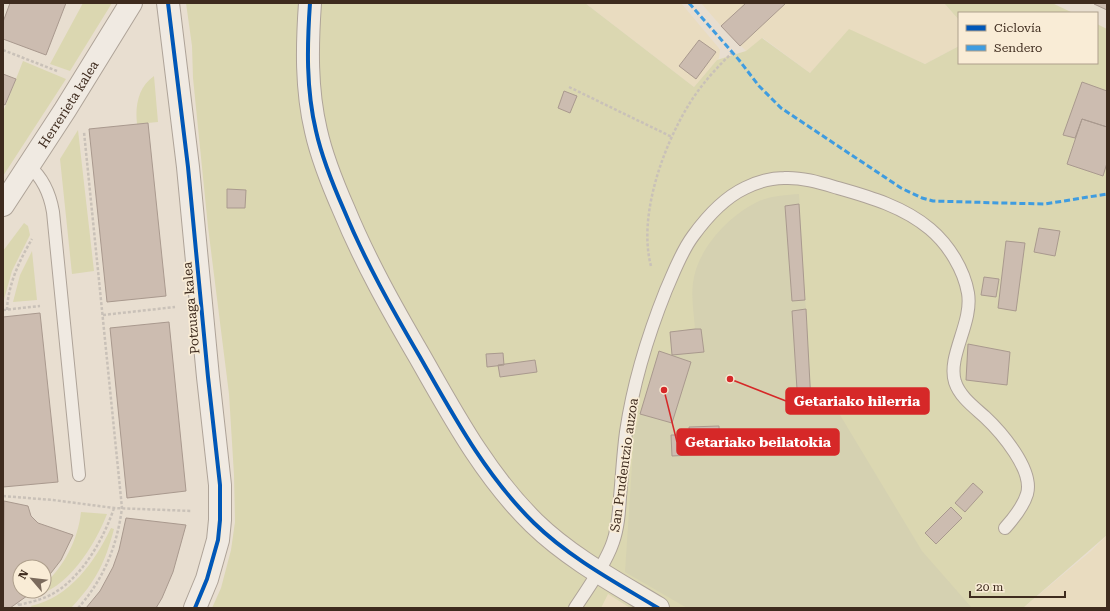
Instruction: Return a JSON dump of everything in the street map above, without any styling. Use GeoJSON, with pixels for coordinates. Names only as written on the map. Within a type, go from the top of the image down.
{"type":"FeatureCollection","features":[{"type":"Feature","properties":{"kind":"street","name":"Herrerieta kalea"},"geometry":{"type":"LineString","coordinates":[[3,205],[131,3]]}},
{"type":"Feature","properties":{"kind":"street","name":"Potzuaga kalea"},"geometry":{"type":"LineString","coordinates":[[168,3],[188,167],[220,485],[220,530],[213,560],[195,608]]}},
{"type":"Feature","properties":{"kind":"street"},"geometry":{"type":"LineString","coordinates":[[310,3],[308,61],[310,96],[315,126],[332,183],[358,243],[415,349],[472,446],[490,472],[521,510],[567,551],[597,572],[658,608]]}},
{"type":"Feature","properties":{"kind":"lane"},"geometry":{"type":"LineString","coordinates":[[29,166],[40,177],[52,204],[79,475]]}},
{"type":"Feature","properties":{"kind":"lane","name":"San Prudentzio auzoa"},"geometry":{"type":"LineString","coordinates":[[575,608],[608,555],[615,535],[619,513],[623,460],[629,417],[648,342],[664,296],[685,248],[710,215],[732,196],[756,183],[768,180],[798,178],[876,200],[919,220],[932,230],[950,251],[962,274],[969,296],[969,308],[966,324],[954,364],[954,381],[962,395],[995,426],[1003,436],[1018,458],[1028,483],[1028,492],[1022,505],[1005,528]]}},
{"type":"Feature","properties":{"kind":"path"},"geometry":{"type":"LineString","coordinates":[[3,50],[61,72]]}},
{"type":"Feature","properties":{"kind":"path"},"geometry":{"type":"LineString","coordinates":[[664,296],[648,256],[647,218],[653,192],[662,162],[679,122],[696,93],[720,64],[733,52]]}},
{"type":"Feature","properties":{"kind":"path"},"geometry":{"type":"LineString","coordinates":[[569,87],[672,137]]}},
{"type":"Feature","properties":{"kind":"path"},"geometry":{"type":"LineString","coordinates":[[78,608],[93,590],[109,558],[120,522],[122,508],[84,129]]}},
{"type":"Feature","properties":{"kind":"path"},"geometry":{"type":"LineString","coordinates":[[7,310],[7,303],[15,272],[33,237]]}},
{"type":"Feature","properties":{"kind":"path"},"geometry":{"type":"LineString","coordinates":[[103,315],[201,304]]}},
{"type":"Feature","properties":{"kind":"path"},"geometry":{"type":"LineString","coordinates":[[3,310],[32,307]]}},
{"type":"Feature","properties":{"kind":"path"},"geometry":{"type":"LineString","coordinates":[[3,496],[53,500],[114,508],[221,511]]}},
{"type":"Feature","properties":{"kind":"path"},"geometry":{"type":"LineString","coordinates":[[21,608],[19,604],[41,599],[54,593],[72,579],[98,544],[114,508]]}},
{"type":"Feature","properties":{"kind":"shaded area"},"geometry":{"type":"Polygon","coordinates":[[[83,3],[112,3],[70,71],[50,64],[83,3]]]}},
{"type":"Feature","properties":{"kind":"shaded area"},"geometry":{"type":"Polygon","coordinates":[[[186,3],[585,3],[694,87],[717,60],[746,51],[762,38],[810,73],[849,29],[925,64],[958,47],[958,64],[1098,64],[1098,24],[1107,29],[1107,535],[1023,608],[630,608],[608,594],[601,608],[212,608],[221,588],[231,550],[235,522],[234,475],[229,394],[208,227],[193,78],[192,46],[186,3]]]}},
{"type":"Feature","properties":{"kind":"shaded area"},"geometry":{"type":"Polygon","coordinates":[[[585,3],[681,3],[718,47],[720,50],[719,58],[694,87],[585,3]]]}},
{"type":"Feature","properties":{"kind":"shaded area"},"geometry":{"type":"Polygon","coordinates":[[[701,3],[944,3],[958,19],[958,47],[925,64],[849,30],[810,73],[763,38],[746,51],[701,3]]]}},
{"type":"Feature","properties":{"kind":"shaded area"},"geometry":{"type":"Polygon","coordinates":[[[944,3],[1052,3],[1071,12],[958,12],[958,19],[944,3]]]}},
{"type":"Feature","properties":{"kind":"shaded area"},"geometry":{"type":"Polygon","coordinates":[[[23,61],[66,79],[3,176],[3,112],[23,61]]]}},
{"type":"Feature","properties":{"kind":"shaded area"},"geometry":{"type":"Polygon","coordinates":[[[154,76],[158,122],[137,124],[137,104],[141,91],[154,76]]]}},
{"type":"Feature","properties":{"kind":"shaded area"},"geometry":{"type":"Polygon","coordinates":[[[78,130],[94,271],[72,274],[60,159],[78,130]]]}},
{"type":"Feature","properties":{"kind":"shaded area"},"geometry":{"type":"Polygon","coordinates":[[[799,194],[812,414],[837,410],[922,551],[972,608],[687,608],[625,572],[634,435],[659,351],[672,355],[670,332],[695,329],[692,289],[700,259],[715,236],[735,216],[746,208],[767,198],[799,194]]]}},
{"type":"Feature","properties":{"kind":"shaded area"},"geometry":{"type":"Polygon","coordinates":[[[24,223],[28,226],[30,235],[12,271],[3,303],[3,251],[24,223]]]}},
{"type":"Feature","properties":{"kind":"shaded area"},"geometry":{"type":"Polygon","coordinates":[[[32,251],[37,300],[13,302],[20,275],[32,251]]]}},
{"type":"Feature","properties":{"kind":"shaded area"},"geometry":{"type":"Polygon","coordinates":[[[81,512],[107,514],[95,539],[78,565],[68,576],[52,588],[52,577],[69,552],[77,533],[81,512]]]}},
{"type":"Feature","properties":{"kind":"shaded area"},"geometry":{"type":"Polygon","coordinates":[[[111,528],[114,529],[111,541],[99,571],[87,589],[71,608],[32,608],[31,606],[52,599],[69,587],[88,566],[111,528]]]}},
{"type":"Feature","properties":{"kind":"shaded area"},"geometry":{"type":"Polygon","coordinates":[[[1107,535],[1107,608],[1023,608],[1091,551],[1107,535]]]}},
{"type":"Feature","properties":{"kind":"shaded area"},"geometry":{"type":"Polygon","coordinates":[[[608,594],[630,608],[596,608],[608,594]]]}},
{"type":"Feature","properties":{"kind":"building"},"geometry":{"type":"Polygon","coordinates":[[[10,3],[66,3],[46,55],[3,39],[3,22],[10,3]]]}},
{"type":"Feature","properties":{"kind":"building"},"geometry":{"type":"Polygon","coordinates":[[[746,3],[786,3],[740,46],[721,26],[746,3]]]}},
{"type":"Feature","properties":{"kind":"building"},"geometry":{"type":"Polygon","coordinates":[[[1107,3],[1107,10],[1094,4],[1107,3]]]}},
{"type":"Feature","properties":{"kind":"building"},"geometry":{"type":"Polygon","coordinates":[[[699,40],[716,52],[696,79],[679,66],[699,40]]]}},
{"type":"Feature","properties":{"kind":"building"},"geometry":{"type":"Polygon","coordinates":[[[3,74],[16,79],[5,105],[3,104],[3,74]]]}},
{"type":"Feature","properties":{"kind":"building"},"geometry":{"type":"Polygon","coordinates":[[[1082,82],[1107,91],[1107,127],[1082,119],[1075,138],[1063,135],[1082,82]]]}},
{"type":"Feature","properties":{"kind":"building"},"geometry":{"type":"Polygon","coordinates":[[[564,91],[577,96],[570,113],[558,108],[564,91]]]}},
{"type":"Feature","properties":{"kind":"building"},"geometry":{"type":"Polygon","coordinates":[[[1082,119],[1107,127],[1107,163],[1103,176],[1067,164],[1082,119]]]}},
{"type":"Feature","properties":{"kind":"building"},"geometry":{"type":"Polygon","coordinates":[[[148,123],[166,296],[107,302],[89,129],[148,123]]]}},
{"type":"Feature","properties":{"kind":"building"},"geometry":{"type":"Polygon","coordinates":[[[227,189],[246,190],[245,208],[227,208],[227,189]]]}},
{"type":"Feature","properties":{"kind":"building"},"geometry":{"type":"Polygon","coordinates":[[[799,204],[805,300],[792,301],[785,206],[799,204]]]}},
{"type":"Feature","properties":{"kind":"building"},"geometry":{"type":"Polygon","coordinates":[[[1039,228],[1060,231],[1055,256],[1034,252],[1039,228]]]}},
{"type":"Feature","properties":{"kind":"building"},"geometry":{"type":"Polygon","coordinates":[[[1006,241],[1025,243],[1016,311],[998,308],[1006,241]]]}},
{"type":"Feature","properties":{"kind":"building"},"geometry":{"type":"Polygon","coordinates":[[[984,277],[999,279],[996,297],[981,295],[984,277]]]}},
{"type":"Feature","properties":{"kind":"building"},"geometry":{"type":"Polygon","coordinates":[[[806,309],[811,403],[798,405],[792,311],[806,309]]]}},
{"type":"Feature","properties":{"kind":"building"},"geometry":{"type":"Polygon","coordinates":[[[40,313],[58,482],[3,487],[3,317],[40,313]]]}},
{"type":"Feature","properties":{"kind":"building"},"geometry":{"type":"Polygon","coordinates":[[[169,322],[186,491],[127,498],[110,328],[169,322]]]}},
{"type":"Feature","properties":{"kind":"building"},"geometry":{"type":"Polygon","coordinates":[[[701,329],[704,352],[672,355],[670,332],[701,329]]]}},
{"type":"Feature","properties":{"kind":"building"},"geometry":{"type":"Polygon","coordinates":[[[968,344],[1010,352],[1007,385],[966,380],[968,344]]]}},
{"type":"Feature","properties":{"kind":"building"},"geometry":{"type":"Polygon","coordinates":[[[659,351],[691,362],[672,423],[640,414],[659,351]]]}},
{"type":"Feature","properties":{"kind":"building"},"geometry":{"type":"Polygon","coordinates":[[[503,353],[504,365],[487,367],[486,354],[503,353]]]}},
{"type":"Feature","properties":{"kind":"building"},"geometry":{"type":"Polygon","coordinates":[[[535,360],[537,372],[500,377],[498,365],[535,360]]]}},
{"type":"Feature","properties":{"kind":"building"},"geometry":{"type":"Polygon","coordinates":[[[719,426],[720,454],[691,455],[689,427],[719,426]]]}},
{"type":"Feature","properties":{"kind":"building"},"geometry":{"type":"Polygon","coordinates":[[[671,435],[690,435],[691,455],[672,456],[671,435]]]}},
{"type":"Feature","properties":{"kind":"building"},"geometry":{"type":"Polygon","coordinates":[[[973,483],[983,492],[965,512],[955,503],[973,483]]]}},
{"type":"Feature","properties":{"kind":"building"},"geometry":{"type":"Polygon","coordinates":[[[4,501],[28,506],[31,516],[38,523],[73,535],[61,560],[52,572],[52,559],[12,559],[12,599],[23,599],[10,608],[3,608],[4,501]]]}},
{"type":"Feature","properties":{"kind":"building"},"geometry":{"type":"Polygon","coordinates":[[[951,507],[962,518],[936,544],[925,533],[951,507]]]}},
{"type":"Feature","properties":{"kind":"building"},"geometry":{"type":"Polygon","coordinates":[[[126,518],[186,525],[173,572],[162,598],[156,608],[86,608],[100,591],[113,567],[119,550],[126,518]]]}},
{"type":"Feature","properties":{"kind":"marked path"},"geometry":{"type":"LineString","coordinates":[[689,3],[739,60],[759,86],[781,108],[901,188],[922,198],[933,201],[1045,204],[1107,194]]}},
{"type":"Feature","properties":{"kind":"cycle path"},"geometry":{"type":"LineString","coordinates":[[168,3],[188,167],[220,485],[220,520],[218,540],[207,579],[195,608]]}},
{"type":"Feature","properties":{"kind":"cycle path"},"geometry":{"type":"LineString","coordinates":[[310,3],[308,67],[310,99],[318,141],[336,191],[352,229],[379,285],[445,401],[485,465],[516,504],[534,523],[548,536],[578,558],[609,579],[658,608]]}},
{"type":"Feature","properties":{"kind":"place","name":"Getariako hilerria"},"geometry":{"type":"Point","coordinates":[730,379]}},
{"type":"Feature","properties":{"kind":"place","name":"Getariako beilatokia"},"geometry":{"type":"Point","coordinates":[664,390]}}]}
